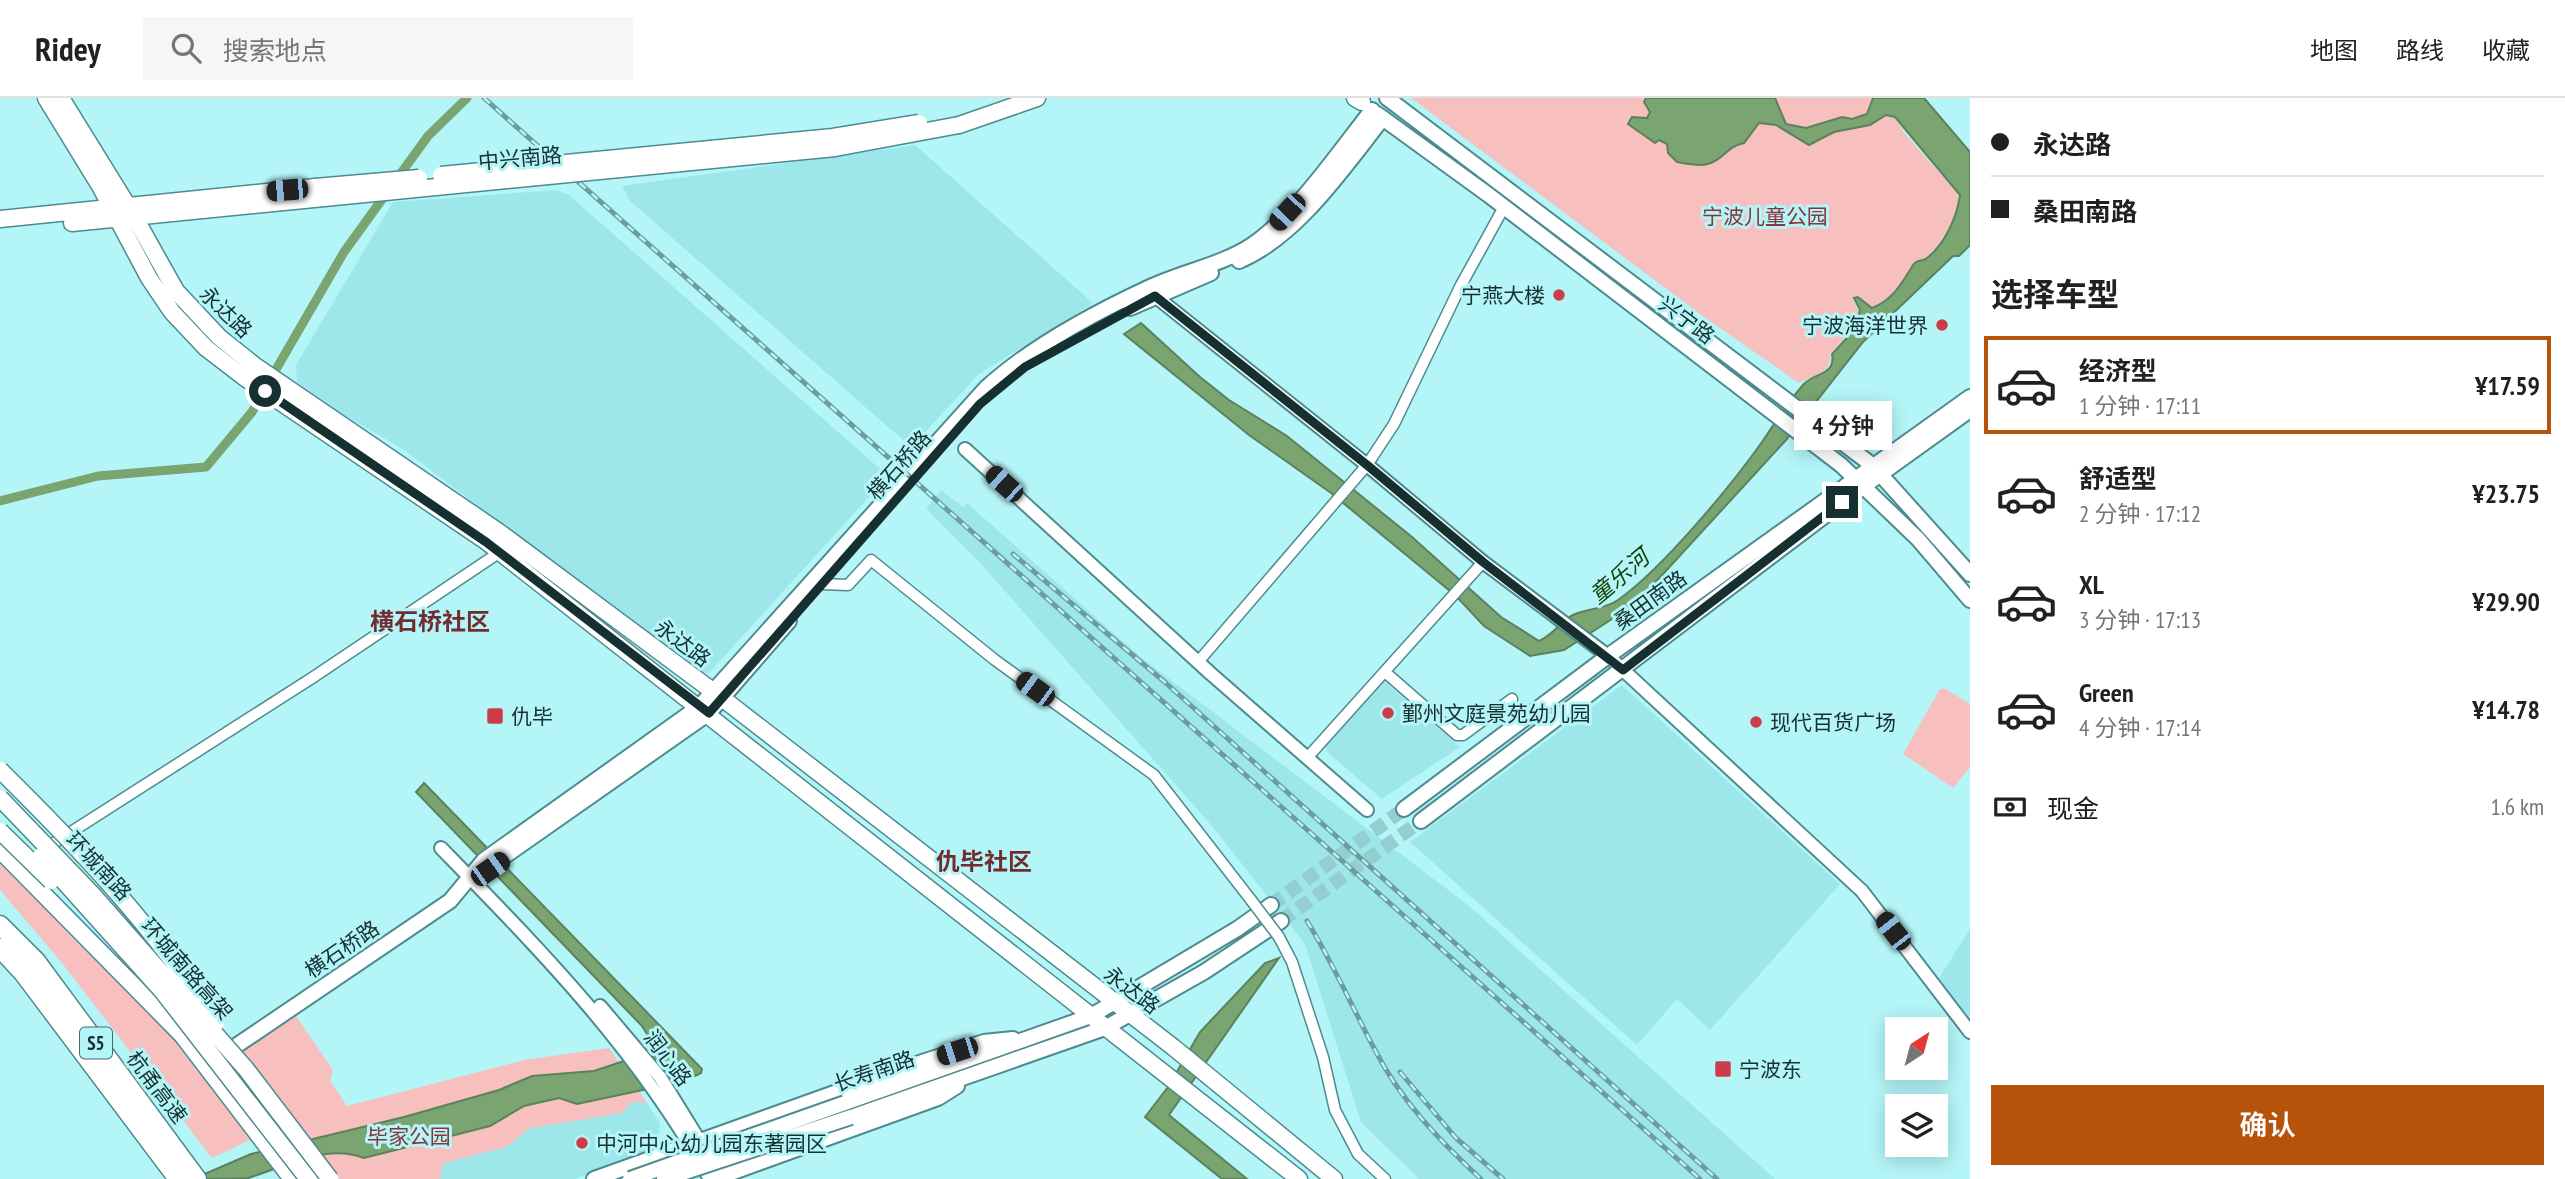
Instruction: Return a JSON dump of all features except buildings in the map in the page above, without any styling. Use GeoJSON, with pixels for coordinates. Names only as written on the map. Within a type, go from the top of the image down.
{"type":"FeatureCollection","features":[{"type":"Feature","properties":{"kind":"highway","name":"杭甬高速"},"geometry":{"type":"LineString","coordinates":[[0,925],[36,961],[185,1175]]}},
{"type":"Feature","properties":{"kind":"highway","name":"杭甬高速"},"geometry":{"type":"LineString","coordinates":[[0,948],[24,974],[185,1175]]}},
{"type":"Feature","properties":{"kind":"main road","name":"永达路"},"geometry":{"type":"LineString","coordinates":[[46,98],[114,212],[149,278],[172,312],[206,348],[249,372],[514,543],[718,695],[1173,1047],[1334,1179]]}},
{"type":"Feature","properties":{"kind":"main road","name":"永达路"},"geometry":{"type":"LineString","coordinates":[[61,98],[131,210],[176,291],[249,372]]}},
{"type":"Feature","properties":{"kind":"main road","name":"中兴南路"},"geometry":{"type":"LineString","coordinates":[[958,120],[1009,98]]}},
{"type":"Feature","properties":{"kind":"main road","name":"中兴南路"},"geometry":{"type":"LineString","coordinates":[[0,230],[131,210],[835,148],[958,120],[1037,98]]}},
{"type":"Feature","properties":{"kind":"main road","name":"兴宁路"},"geometry":{"type":"LineString","coordinates":[[1387,98],[1783,395],[1876,469],[1970,574]]}},
{"type":"Feature","properties":{"kind":"main road","name":"兴宁路"},"geometry":{"type":"LineString","coordinates":[[1366,105],[1773,411],[1860,481],[1918,540],[1970,600]]}},
{"type":"Feature","properties":{"kind":"main road","name":"横石桥路"},"geometry":{"type":"LineString","coordinates":[[233,1048],[450,901],[471,879],[484,860],[704,710],[997,388],[1046,354],[1155,296],[1255,254],[1273,243],[1325,189],[1366,105]]}},
{"type":"Feature","properties":{"kind":"main road","name":"横石桥路"},"geometry":{"type":"LineString","coordinates":[[718,695],[986,388],[1006,370],[1048,342],[1149,288],[1249,247],[1317,180],[1366,105]]}},
{"type":"Feature","properties":{"kind":"main road","name":"中兴南路"},"geometry":{"type":"LineString","coordinates":[[0,219],[114,212]]}},
{"type":"Feature","properties":{"kind":"main road","name":"永达路"},"geometry":{"type":"LineString","coordinates":[[288,397],[499,552],[704,710],[1299,1179]]}},
{"type":"Feature","properties":{"kind":"main road"},"geometry":{"type":"LineString","coordinates":[[1860,481],[1970,397]]}},
{"type":"Feature","properties":{"kind":"main road"},"geometry":{"type":"LineString","coordinates":[[1876,469],[1970,410]]}},
{"type":"Feature","properties":{"kind":"main road","name":"桑田南路"},"geometry":{"type":"LineString","coordinates":[[1404,809],[1608,656],[1860,481]]}},
{"type":"Feature","properties":{"kind":"main road","name":"桑田南路"},"geometry":{"type":"LineString","coordinates":[[1421,821],[1623,670],[1860,481]]}},
{"type":"Feature","properties":{"kind":"main road"},"geometry":{"type":"LineString","coordinates":[[0,770],[118,890],[184,973],[246,1069]]}},
{"type":"Feature","properties":{"kind":"main road","name":"环城南路"},"geometry":{"type":"LineString","coordinates":[[0,792],[105,901],[161,969],[289,1140],[308,1172]]}},
{"type":"Feature","properties":{"kind":"main road","name":"环城南路高架"},"geometry":{"type":"LineString","coordinates":[[0,798],[93,895],[246,1069],[330,1179]]}},
{"type":"Feature","properties":{"kind":"main road","name":"环城南路高架"},"geometry":{"type":"LineString","coordinates":[[0,810],[163,992],[308,1172]]}},
{"type":"Feature","properties":{"kind":"main road"},"geometry":{"type":"LineString","coordinates":[[0,831],[163,992]]}},
{"type":"Feature","properties":{"kind":"main road"},"geometry":{"type":"LineString","coordinates":[[0,850],[182,1035],[292,1178]]}},
{"type":"Feature","properties":{"kind":"main road","name":"长寿南路"},"geometry":{"type":"LineString","coordinates":[[664,1179],[1091,1016],[1271,905]]}},
{"type":"Feature","properties":{"kind":"main road","name":"长寿南路"},"geometry":{"type":"LineString","coordinates":[[630,1179],[978,1072],[1105,1028],[1204,972],[1281,921]]}},
{"type":"Feature","properties":{"kind":"main road"},"geometry":{"type":"LineString","coordinates":[[594,1179],[984,1042],[1025,1040]]}},
{"type":"Feature","properties":{"kind":"main road"},"geometry":{"type":"LineString","coordinates":[[712,1179],[938,1098],[978,1072]]}},
{"type":"Feature","properties":{"kind":"main road"},"geometry":{"type":"LineString","coordinates":[[308,1172],[319,1179]]}},
{"type":"Feature","properties":{"kind":"street"},"geometry":{"type":"LineString","coordinates":[[1198,662],[1367,465],[1394,424],[1460,287],[1504,208]]}},
{"type":"Feature","properties":{"kind":"street"},"geometry":{"type":"LineString","coordinates":[[1155,296],[1367,465],[1483,562],[1608,656],[1862,891],[1970,1032]]}},
{"type":"Feature","properties":{"kind":"street"},"geometry":{"type":"LineString","coordinates":[[965,449],[1198,662],[1367,810]]}},
{"type":"Feature","properties":{"kind":"street"},"geometry":{"type":"LineString","coordinates":[[16,867],[312,678],[514,543]]}},
{"type":"Feature","properties":{"kind":"street"},"geometry":{"type":"LineString","coordinates":[[821,584],[848,585],[871,560],[995,660],[1154,775],[1279,937],[1292,962],[1323,1057],[1335,1111],[1358,1154],[1385,1179]]}},
{"type":"Feature","properties":{"kind":"street"},"geometry":{"type":"LineString","coordinates":[[1307,758],[1483,562]]}},
{"type":"Feature","properties":{"kind":"street"},"geometry":{"type":"LineString","coordinates":[[1385,672],[1457,735],[1463,735],[1512,699]]}},
{"type":"Feature","properties":{"kind":"street","name":"润心路"},"geometry":{"type":"LineString","coordinates":[[441,848],[564,974],[621,1027],[660,1077],[723,1179]]}},
{"type":"Feature","properties":{"kind":"street","name":"润心路"},"geometry":{"type":"LineString","coordinates":[[564,974],[610,1030],[691,1144],[712,1179]]}},
{"type":"Feature","properties":{"kind":"shaded area"},"geometry":{"type":"Polygon","coordinates":[[[1646,98],[1775,98],[1786,124],[1806,128],[1842,117],[1852,119],[1867,114],[1873,98],[1924,98],[1970,152],[1970,245],[1959,256],[1953,256],[1863,342],[1786,440],[1653,585],[1612,619],[1564,650],[1530,656],[1484,626],[1456,596],[1331,493],[1249,435],[1124,334],[1141,323],[1200,377],[1229,400],[1287,436],[1412,537],[1501,617],[1539,641],[1573,615],[1607,606],[1618,600],[1675,548],[1733,481],[1803,385],[1831,366],[1832,354],[1855,329],[1860,310],[1854,298],[1858,297],[1872,308],[1891,296],[1915,263],[1927,258],[1939,245],[1953,221],[1960,195],[1895,117],[1886,115],[1870,125],[1834,132],[1809,145],[1776,125],[1759,123],[1744,143],[1733,147],[1711,163],[1694,165],[1677,162],[1668,153],[1667,144],[1659,140],[1655,143],[1628,124],[1632,117],[1647,118],[1650,112],[1644,102],[1646,98]]]}},
{"type":"Feature","properties":{"kind":"shaded area"},"geometry":{"type":"Polygon","coordinates":[[[915,145],[1093,303],[979,374],[911,447],[630,201],[622,186],[915,145]]]}},
{"type":"Feature","properties":{"kind":"shaded area"},"geometry":{"type":"Polygon","coordinates":[[[556,190],[569,195],[888,476],[709,673],[694,671],[406,451],[343,414],[297,382],[296,365],[393,202],[556,190]]]}},
{"type":"Feature","properties":{"kind":"shaded area"},"geometry":{"type":"Polygon","coordinates":[[[941,490],[963,507],[967,503],[1143,659],[1468,905],[1775,1179],[1419,1179],[1361,1122],[1305,944],[1212,826],[982,565],[926,509],[941,490]]]}},
{"type":"Feature","properties":{"kind":"shaded area","name":"鄞州文庭景苑幼儿园"},"geometry":{"type":"Polygon","coordinates":[[[1384,681],[1460,747],[1382,799],[1327,752],[1325,746],[1384,681]]]}},
{"type":"Feature","properties":{"kind":"shaded area"},"geometry":{"type":"Polygon","coordinates":[[[1622,685],[1840,884],[1710,1030],[1677,999],[1637,1045],[1410,842],[1622,685]]]}},
{"type":"Feature","properties":{"kind":"shaded area"},"geometry":{"type":"Polygon","coordinates":[[[424,783],[702,1069],[701,1073],[685,1081],[577,1104],[559,1098],[524,1106],[490,1126],[364,1158],[335,1153],[305,1158],[248,1178],[193,1179],[251,1154],[404,1117],[499,1090],[532,1076],[594,1071],[657,1050],[642,1026],[416,792],[424,783]]]}},
{"type":"Feature","properties":{"kind":"shaded area"},"geometry":{"type":"Polygon","coordinates":[[[1970,929],[1970,1018],[1939,978],[1970,929]]]}},
{"type":"Feature","properties":{"kind":"shaded area"},"geometry":{"type":"Polygon","coordinates":[[[1279,958],[1169,1115],[1247,1179],[1222,1179],[1145,1117],[1168,1087],[1200,1032],[1265,963],[1279,958]]]}},
{"type":"Feature","properties":{"kind":"shaded area","name":"中河中心幼儿园东著园区"},"geometry":{"type":"Polygon","coordinates":[[[632,1102],[647,1103],[660,1124],[658,1140],[642,1155],[575,1179],[440,1179],[443,1163],[506,1147],[530,1128],[622,1113],[632,1102]]]}},
{"type":"Feature","properties":{"kind":"green space","name":"宁波儿童公园"},"geometry":{"type":"Polygon","coordinates":[[[1411,98],[1881,98],[1906,135],[1959,195],[1958,204],[1940,243],[1926,257],[1913,263],[1902,283],[1892,294],[1872,307],[1859,296],[1852,298],[1858,310],[1854,327],[1830,354],[1825,369],[1799,383],[1704,317],[1411,98]]]}},
{"type":"Feature","properties":{"kind":"green space"},"geometry":{"type":"Polygon","coordinates":[[[1940,689],[1946,689],[1970,704],[1970,767],[1953,788],[1903,754],[1940,689]]]}},
{"type":"Feature","properties":{"kind":"green space"},"geometry":{"type":"Polygon","coordinates":[[[0,857],[163,1025],[252,1139],[212,1158],[62,963],[0,890],[0,857]]]}},
{"type":"Feature","properties":{"kind":"green space","name":"毕家公园"},"geometry":{"type":"Polygon","coordinates":[[[294,1013],[333,1070],[330,1081],[347,1106],[524,1060],[609,1048],[647,1103],[632,1102],[622,1113],[530,1128],[506,1147],[443,1163],[440,1179],[340,1179],[244,1054],[246,1047],[294,1013]]]}},
{"type":"Feature","properties":{"kind":"waterway"},"geometry":{"type":"LineString","coordinates":[[396,180],[428,136],[467,98]]}},
{"type":"Feature","properties":{"kind":"waterway"},"geometry":{"type":"LineString","coordinates":[[271,378],[344,252],[388,191]]}},
{"type":"Feature","properties":{"kind":"waterway"},"geometry":{"type":"LineString","coordinates":[[0,501],[98,476],[206,467],[252,412],[264,390]]}},
{"type":"Feature","properties":{"kind":"tunnel"},"geometry":{"type":"LineString","coordinates":[[1271,905],[1404,809]]}},
{"type":"Feature","properties":{"kind":"tunnel"},"geometry":{"type":"LineString","coordinates":[[1281,921],[1421,821]]}},
{"type":"Feature","properties":{"kind":"railway"},"geometry":{"type":"LineString","coordinates":[[484,98],[1700,1179]]}},
{"type":"Feature","properties":{"kind":"railway"},"geometry":{"type":"LineString","coordinates":[[1013,554],[1167,684],[1717,1179]]}},
{"type":"Feature","properties":{"kind":"railway"},"geometry":{"type":"LineString","coordinates":[[1307,921],[1385,1069],[1436,1135],[1481,1179]]}},
{"type":"Feature","properties":{"kind":"railway"},"geometry":{"type":"LineString","coordinates":[[1400,1072],[1456,1138],[1503,1179]]}},
{"type":"Feature","properties":{"kind":"place","name":"宁燕大楼"},"geometry":{"type":"Point","coordinates":[1559,295]}},
{"type":"Feature","properties":{"kind":"place","name":"宁波海洋世界"},"geometry":{"type":"Point","coordinates":[1942,325]}},
{"type":"Feature","properties":{"kind":"place","name":"鄞州文庭景苑幼儿园"},"geometry":{"type":"Point","coordinates":[1388,713]}},
{"type":"Feature","properties":{"kind":"place","name":"仇毕"},"geometry":{"type":"Point","coordinates":[495,716]}},
{"type":"Feature","properties":{"kind":"place","name":"现代百货广场"},"geometry":{"type":"Point","coordinates":[1756,722]}},
{"type":"Feature","properties":{"kind":"place","name":"宁波东"},"geometry":{"type":"Point","coordinates":[1723,1069]}},
{"type":"Feature","properties":{"kind":"place","name":"中河中心幼儿园东著园区"},"geometry":{"type":"Point","coordinates":[582,1143]}},
{"type":"Feature","properties":{"kind":"district","name":"横石桥社区"},"geometry":{"type":"Point","coordinates":[430,621]}},
{"type":"Feature","properties":{"kind":"district","name":"仇毕社区"},"geometry":{"type":"Point","coordinates":[984,861]}},
{"type":"Feature","properties":{"kind":"route"},"geometry":{"type":"LineString","coordinates":[[265,391],[486,542],[709,713],[980,404],[997,388],[1046,354],[1155,296],[1367,465],[1483,562],[1623,670],[1842,502]]}},
{"type":"Feature","properties":{"kind":"water label","name":"童乐河"},"geometry":{"type":"Point","coordinates":[1619,576]}}]}
